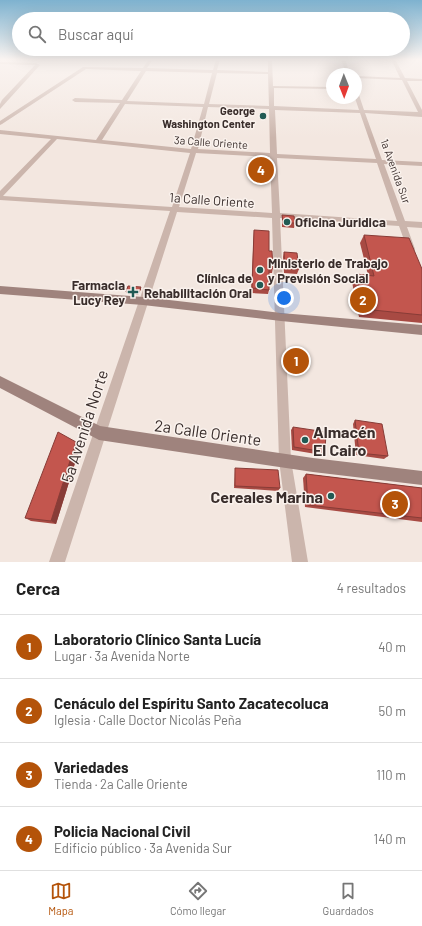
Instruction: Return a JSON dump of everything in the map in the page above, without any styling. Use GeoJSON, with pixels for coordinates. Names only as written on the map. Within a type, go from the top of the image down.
{"type":"FeatureCollection","features":[{"type":"Feature","properties":{"kind":"main road"},"geometry":{"type":"LineString","coordinates":[[0,290],[143,301],[281,317],[422,330]]}},
{"type":"Feature","properties":{"kind":"main road","name":"2a Calle Oriente"},"geometry":{"type":"LineString","coordinates":[[0,382],[99,433],[422,478]]}},
{"type":"Feature","properties":{"kind":"street"},"geometry":{"type":"LineString","coordinates":[[0,107],[11,93],[20,85]]}},
{"type":"Feature","properties":{"kind":"street"},"geometry":{"type":"LineString","coordinates":[[0,123],[58,85]]}},
{"type":"Feature","properties":{"kind":"street"},"geometry":{"type":"LineString","coordinates":[[98,141],[134,85]]}},
{"type":"Feature","properties":{"kind":"street","name":"5a Avenida Norte"},"geometry":{"type":"LineString","coordinates":[[57,562],[194,152],[210,85]]}},
{"type":"Feature","properties":{"kind":"street"},"geometry":{"type":"LineString","coordinates":[[75,100],[422,115],[406,85]]}},
{"type":"Feature","properties":{"kind":"street"},"geometry":{"type":"LineString","coordinates":[[300,562],[285,460],[281,317],[271,87],[326,88]]}},
{"type":"Feature","properties":{"kind":"street","name":"1a Avenida Sur"},"geometry":{"type":"LineString","coordinates":[[360,104],[414,257]]}},
{"type":"Feature","properties":{"kind":"street","name":"3a Calle Oriente"},"geometry":{"type":"LineString","coordinates":[[0,132],[194,152],[422,164]]}},
{"type":"Feature","properties":{"kind":"street"},"geometry":{"type":"LineString","coordinates":[[0,197],[56,137]]}},
{"type":"Feature","properties":{"kind":"street","name":"1a Calle Oriente"},"geometry":{"type":"LineString","coordinates":[[0,197],[174,210],[422,224]]}},
{"type":"Feature","properties":{"kind":"building"},"geometry":{"type":"Polygon","coordinates":[[[255,161],[268,162],[268,170],[255,169],[255,161]]]}},
{"type":"Feature","properties":{"kind":"building"},"geometry":{"type":"Polygon","coordinates":[[[282,215],[294,216],[295,223],[283,223],[282,215]]]}},
{"type":"Feature","properties":{"kind":"building"},"geometry":{"type":"Polygon","coordinates":[[[254,230],[269,231],[269,251],[272,251],[273,268],[269,268],[269,290],[252,288],[254,230]]]}},
{"type":"Feature","properties":{"kind":"building"},"geometry":{"type":"Polygon","coordinates":[[[364,235],[409,238],[422,269],[422,315],[363,309],[356,274],[374,276],[364,235]]]}},
{"type":"Feature","properties":{"kind":"building"},"geometry":{"type":"Polygon","coordinates":[[[284,252],[297,253],[299,269],[285,269],[284,252]]]}},
{"type":"Feature","properties":{"kind":"building"},"geometry":{"type":"Polygon","coordinates":[[[128,286],[141,287],[138,293],[126,292],[128,286]]]}},
{"type":"Feature","properties":{"kind":"building"},"geometry":{"type":"Polygon","coordinates":[[[289,350],[306,352],[307,364],[290,363],[289,350]]]}},
{"type":"Feature","properties":{"kind":"building"},"geometry":{"type":"Polygon","coordinates":[[[355,420],[382,424],[388,456],[359,453],[355,420]]]}},
{"type":"Feature","properties":{"kind":"building","name":"Almacén El Cairo"},"geometry":{"type":"Polygon","coordinates":[[[293,427],[326,432],[325,452],[294,447],[293,427]]]}},
{"type":"Feature","properties":{"kind":"building"},"geometry":{"type":"Polygon","coordinates":[[[58,432],[76,442],[51,521],[25,518],[58,432]]]}},
{"type":"Feature","properties":{"kind":"building"},"geometry":{"type":"Polygon","coordinates":[[[235,468],[278,470],[280,488],[235,486],[235,468]]]}},
{"type":"Feature","properties":{"kind":"building"},"geometry":{"type":"Polygon","coordinates":[[[306,474],[422,488],[422,518],[308,505],[306,474]]]}},
{"type":"Feature","properties":{"kind":"place","name":"George Washington Center"},"geometry":{"type":"Point","coordinates":[263,116]}},
{"type":"Feature","properties":{"kind":"place","name":"Policia Nacional Civil"},"geometry":{"type":"Point","coordinates":[261,170]}},
{"type":"Feature","properties":{"kind":"place","name":"Oficina Juridica"},"geometry":{"type":"Point","coordinates":[287,222]}},
{"type":"Feature","properties":{"kind":"place","name":"Ministerio de Trabajo y Previsión Social"},"geometry":{"type":"Point","coordinates":[260,270]}},
{"type":"Feature","properties":{"kind":"place","name":"Clínica de Rehabilitación Oral"},"geometry":{"type":"Point","coordinates":[260,285]}},
{"type":"Feature","properties":{"kind":"place","name":"Farmacia Lucy Rey"},"geometry":{"type":"Point","coordinates":[133,292]}},
{"type":"Feature","properties":{"kind":"place","name":"Cenáculo del Espíritu Santo Zacatecoluca"},"geometry":{"type":"Point","coordinates":[363,300]}},
{"type":"Feature","properties":{"kind":"place","name":"Laboratorio Clínico Santa Lucía"},"geometry":{"type":"Point","coordinates":[296,361]}},
{"type":"Feature","properties":{"kind":"place","name":"Almacén El Cairo"},"geometry":{"type":"Point","coordinates":[305,440]}},
{"type":"Feature","properties":{"kind":"place","name":"Cereales Marina"},"geometry":{"type":"Point","coordinates":[331,496]}},
{"type":"Feature","properties":{"kind":"place","name":"Variedades"},"geometry":{"type":"Point","coordinates":[395,504]}}]}
